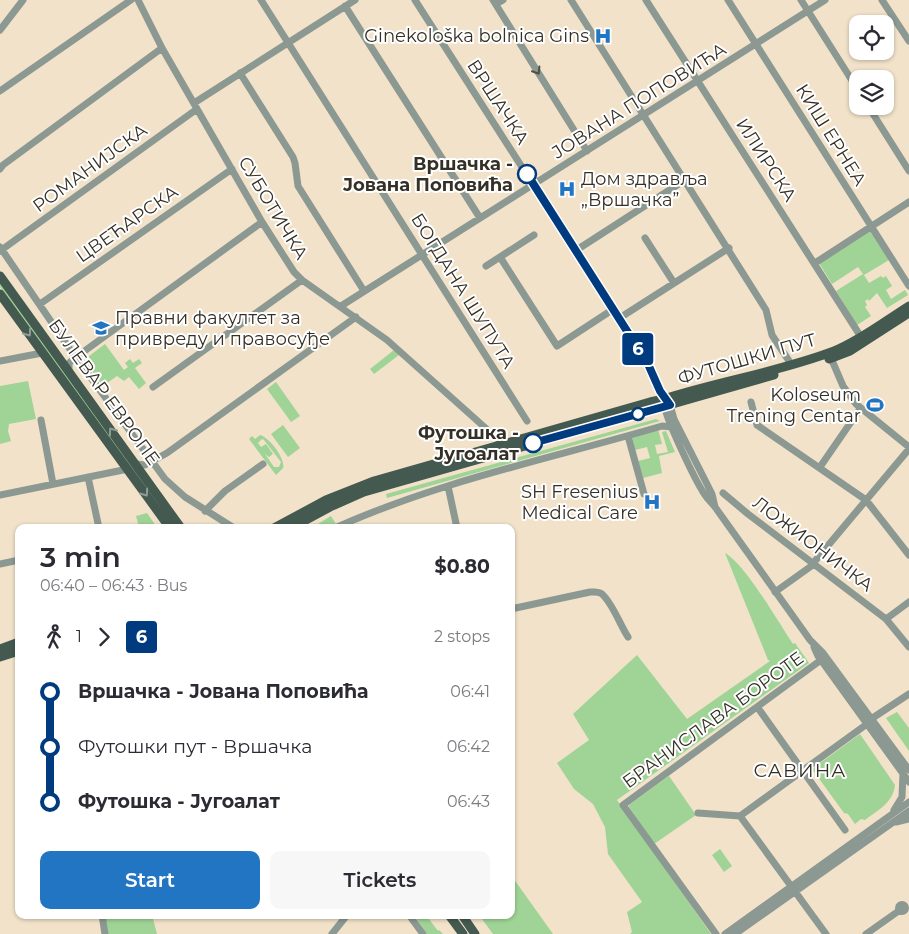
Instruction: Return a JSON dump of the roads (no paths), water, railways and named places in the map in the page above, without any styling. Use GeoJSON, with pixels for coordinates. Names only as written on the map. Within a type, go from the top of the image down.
{"type":"FeatureCollection","features":[{"type":"Feature","properties":{"kind":"main road","name":"БУЛЕВАР ЕВРОПЕ"},"geometry":{"type":"LineString","coordinates":[[0,276],[69,372],[168,524]]}},
{"type":"Feature","properties":{"kind":"main road","name":"БУЛЕВАР ЕВРОПЕ"},"geometry":{"type":"LineString","coordinates":[[0,294],[42,352],[132,467],[145,476],[178,524]]}},
{"type":"Feature","properties":{"kind":"main road","name":"ФУТОШКИ ПУТ"},"geometry":{"type":"LineString","coordinates":[[666,404],[833,351],[861,337],[909,306]]}},
{"type":"Feature","properties":{"kind":"main road","name":"ФУТОШКИ ПУТ"},"geometry":{"type":"LineString","coordinates":[[298,524],[364,492],[650,402],[666,404],[832,358],[850,351],[909,313]]}},
{"type":"Feature","properties":{"kind":"main road","name":"ФУТОШКИ ПУТ"},"geometry":{"type":"LineString","coordinates":[[281,524],[326,500],[374,482],[500,449]]}},
{"type":"Feature","properties":{"kind":"main road"},"geometry":{"type":"LineString","coordinates":[[0,649],[15,643]]}},
{"type":"Feature","properties":{"kind":"main road"},"geometry":{"type":"LineString","coordinates":[[0,657],[15,651]]}},
{"type":"Feature","properties":{"kind":"main road"},"geometry":{"type":"LineString","coordinates":[[452,919],[463,934]]}},
{"type":"Feature","properties":{"kind":"main road"},"geometry":{"type":"LineString","coordinates":[[465,919],[475,934]]}},
{"type":"Feature","properties":{"kind":"street"},"geometry":{"type":"LineString","coordinates":[[0,30],[23,0]]}},
{"type":"Feature","properties":{"kind":"street"},"geometry":{"type":"LineString","coordinates":[[0,91],[131,0]]}},
{"type":"Feature","properties":{"kind":"street","name":"СУБОТИЧКА"},"geometry":{"type":"LineString","coordinates":[[138,0],[162,48],[195,106],[262,222],[294,272],[302,280],[387,340],[417,365],[500,449]]}},
{"type":"Feature","properties":{"kind":"street","name":"БОГДАНА ШУПУТА"},"geometry":{"type":"LineString","coordinates":[[261,0],[527,420]]}},
{"type":"Feature","properties":{"kind":"street","name":"РОМАНИЈСКА"},"geometry":{"type":"LineString","coordinates":[[1,249],[240,73],[354,0]]}},
{"type":"Feature","properties":{"kind":"street","name":"ВРШАЧКА"},"geometry":{"type":"LineString","coordinates":[[415,0],[648,364],[666,404]]}},
{"type":"Feature","properties":{"kind":"street"},"geometry":{"type":"LineString","coordinates":[[503,0],[494,2],[587,151]]}},
{"type":"Feature","properties":{"kind":"street"},"geometry":{"type":"LineString","coordinates":[[571,0],[729,248],[766,310],[772,336],[791,364]]}},
{"type":"Feature","properties":{"kind":"street","name":"ИЛИРСКА"},"geometry":{"type":"LineString","coordinates":[[646,0],[861,337]]}},
{"type":"Feature","properties":{"kind":"street","name":"КИШ ЕРНЕА"},"geometry":{"type":"LineString","coordinates":[[728,0],[909,286]]}},
{"type":"Feature","properties":{"kind":"street"},"geometry":{"type":"LineString","coordinates":[[800,0],[849,76]]}},
{"type":"Feature","properties":{"kind":"street","name":"ЈОВАНА ПОПОВИЋА"},"geometry":{"type":"LineString","coordinates":[[341,306],[825,0]]}},
{"type":"Feature","properties":{"kind":"street"},"geometry":{"type":"LineString","coordinates":[[882,0],[909,41]]}},
{"type":"Feature","properties":{"kind":"street"},"geometry":{"type":"LineString","coordinates":[[345,6],[480,218]]}},
{"type":"Feature","properties":{"kind":"street"},"geometry":{"type":"LineString","coordinates":[[0,169],[162,48]]}},
{"type":"Feature","properties":{"kind":"street"},"geometry":{"type":"LineString","coordinates":[[240,73],[296,162],[299,187],[364,291]]}},
{"type":"Feature","properties":{"kind":"street"},"geometry":{"type":"LineString","coordinates":[[874,115],[909,172]]}},
{"type":"Feature","properties":{"kind":"street","name":"ЦВЕЋАРСКА"},"geometry":{"type":"LineString","coordinates":[[40,304],[232,169]]}},
{"type":"Feature","properties":{"kind":"street"},"geometry":{"type":"LineString","coordinates":[[575,251],[685,180]]}},
{"type":"Feature","properties":{"kind":"street"},"geometry":{"type":"LineString","coordinates":[[814,263],[909,202]]}},
{"type":"Feature","properties":{"kind":"street"},"geometry":{"type":"LineString","coordinates":[[69,372],[69,364],[74,359],[262,222]]}},
{"type":"Feature","properties":{"kind":"street"},"geometry":{"type":"LineString","coordinates":[[486,266],[534,235]]}},
{"type":"Feature","properties":{"kind":"street"},"geometry":{"type":"LineString","coordinates":[[645,238],[674,283]]}},
{"type":"Feature","properties":{"kind":"street"},"geometry":{"type":"LineString","coordinates":[[618,319],[729,248]]}},
{"type":"Feature","properties":{"kind":"street","name":"БУЛЕВАР ЕВРОПЕ"},"geometry":{"type":"LineString","coordinates":[[1,249],[40,304],[74,359],[149,463],[174,489],[228,524]]}},
{"type":"Feature","properties":{"kind":"street"},"geometry":{"type":"LineString","coordinates":[[500,257],[557,346],[612,310]]}},
{"type":"Feature","properties":{"kind":"street"},"geometry":{"type":"LineString","coordinates":[[153,387],[302,280]]}},
{"type":"Feature","properties":{"kind":"street"},"geometry":{"type":"LineString","coordinates":[[0,495],[149,463],[167,453],[356,317]]}},
{"type":"Feature","properties":{"kind":"street"},"geometry":{"type":"LineString","coordinates":[[0,362],[42,352]]}},
{"type":"Feature","properties":{"kind":"street"},"geometry":{"type":"LineString","coordinates":[[776,592],[813,563],[909,448],[860,409],[843,386],[832,358]]}},
{"type":"Feature","properties":{"kind":"street"},"geometry":{"type":"LineString","coordinates":[[62,362],[74,359]]}},
{"type":"Feature","properties":{"kind":"street"},"geometry":{"type":"LineString","coordinates":[[751,402],[757,425],[866,500],[909,556]]}},
{"type":"Feature","properties":{"kind":"street"},"geometry":{"type":"LineString","coordinates":[[666,404],[672,427],[689,466],[706,496],[716,507],[810,640],[821,660],[907,770],[909,782]]}},
{"type":"Feature","properties":{"kind":"street"},"geometry":{"type":"LineString","coordinates":[[666,404],[712,494],[716,507]]}},
{"type":"Feature","properties":{"kind":"street"},"geometry":{"type":"LineString","coordinates":[[820,467],[860,409]]}},
{"type":"Feature","properties":{"kind":"street"},"geometry":{"type":"LineString","coordinates":[[41,420],[53,484]]}},
{"type":"Feature","properties":{"kind":"street"},"geometry":{"type":"LineString","coordinates":[[344,524],[390,504],[448,486],[662,426],[672,427]]}},
{"type":"Feature","properties":{"kind":"street"},"geometry":{"type":"LineString","coordinates":[[628,436],[644,494]]}},
{"type":"Feature","properties":{"kind":"street"},"geometry":{"type":"LineString","coordinates":[[145,476],[144,470],[149,463]]}},
{"type":"Feature","properties":{"kind":"street"},"geometry":{"type":"LineString","coordinates":[[205,510],[225,491],[263,464]]}},
{"type":"Feature","properties":{"kind":"street"},"geometry":{"type":"LineString","coordinates":[[88,477],[98,524]]}},
{"type":"Feature","properties":{"kind":"street"},"geometry":{"type":"LineString","coordinates":[[448,486],[456,524]]}},
{"type":"Feature","properties":{"kind":"street","name":"ЛОЖИОНИЧКА"},"geometry":{"type":"LineString","coordinates":[[723,493],[886,619],[909,647]]}},
{"type":"Feature","properties":{"kind":"street"},"geometry":{"type":"LineString","coordinates":[[0,564],[15,561]]}},
{"type":"Feature","properties":{"kind":"street"},"geometry":{"type":"LineString","coordinates":[[515,608],[597,592],[603,595],[628,637]]}},
{"type":"Feature","properties":{"kind":"street"},"geometry":{"type":"LineString","coordinates":[[886,619],[909,602]]}},
{"type":"Feature","properties":{"kind":"street"},"geometry":{"type":"LineString","coordinates":[[810,640],[823,653],[869,721]]}},
{"type":"Feature","properties":{"kind":"street","name":"БРАНИСЛАВА БОРОТЕ"},"geometry":{"type":"LineString","coordinates":[[716,934],[622,805],[758,708],[821,660]]}},
{"type":"Feature","properties":{"kind":"street"},"geometry":{"type":"LineString","coordinates":[[698,812],[740,816],[869,721],[909,694]]}},
{"type":"Feature","properties":{"kind":"street"},"geometry":{"type":"LineString","coordinates":[[758,708],[845,830]]}},
{"type":"Feature","properties":{"kind":"street"},"geometry":{"type":"LineString","coordinates":[[886,822],[902,797],[907,770]]}},
{"type":"Feature","properties":{"kind":"street"},"geometry":{"type":"LineString","coordinates":[[725,934],[794,888],[886,822],[909,802]]}},
{"type":"Feature","properties":{"kind":"street"},"geometry":{"type":"LineString","coordinates":[[886,822],[909,811]]}},
{"type":"Feature","properties":{"kind":"street"},"geometry":{"type":"LineString","coordinates":[[740,816],[826,934]]}},
{"type":"Feature","properties":{"kind":"street"},"geometry":{"type":"LineString","coordinates":[[886,822],[909,819]]}},
{"type":"Feature","properties":{"kind":"street"},"geometry":{"type":"LineString","coordinates":[[735,934],[794,888]]}},
{"type":"Feature","properties":{"kind":"street"},"geometry":{"type":"LineString","coordinates":[[866,934],[905,907]]}},
{"type":"Feature","properties":{"kind":"street"},"geometry":{"type":"LineString","coordinates":[[103,919],[106,934]]}},
{"type":"Feature","properties":{"kind":"street"},"geometry":{"type":"LineString","coordinates":[[332,934],[344,919]]}},
{"type":"Feature","properties":{"kind":"street"},"geometry":{"type":"LineString","coordinates":[[413,919],[423,934]]}},
{"type":"Feature","properties":{"kind":"place","name":"Ginekološka bolnica Gins"},"geometry":{"type":"Point","coordinates":[603,36]}},
{"type":"Feature","properties":{"kind":"place","name":"Вршачка - Јована Поповића"},"geometry":{"type":"Point","coordinates":[527,174]}},
{"type":"Feature","properties":{"kind":"place","name":"Дом здравља „Вршачка”"},"geometry":{"type":"Point","coordinates":[567,189]}},
{"type":"Feature","properties":{"kind":"place","name":"Правни факултет за привреду и правосуђе"},"geometry":{"type":"Point","coordinates":[101,328]}},
{"type":"Feature","properties":{"kind":"place","name":"Koloseum Trening Centar"},"geometry":{"type":"Point","coordinates":[875,405]}},
{"type":"Feature","properties":{"kind":"place","name":"Футошка - Југоалат"},"geometry":{"type":"Point","coordinates":[533,443]}},
{"type":"Feature","properties":{"kind":"place","name":"SH Fresenius Medical Care"},"geometry":{"type":"Point","coordinates":[652,502]}},
{"type":"Feature","properties":{"kind":"district","name":"САВИНА"},"geometry":{"type":"Point","coordinates":[800,770]}}]}
